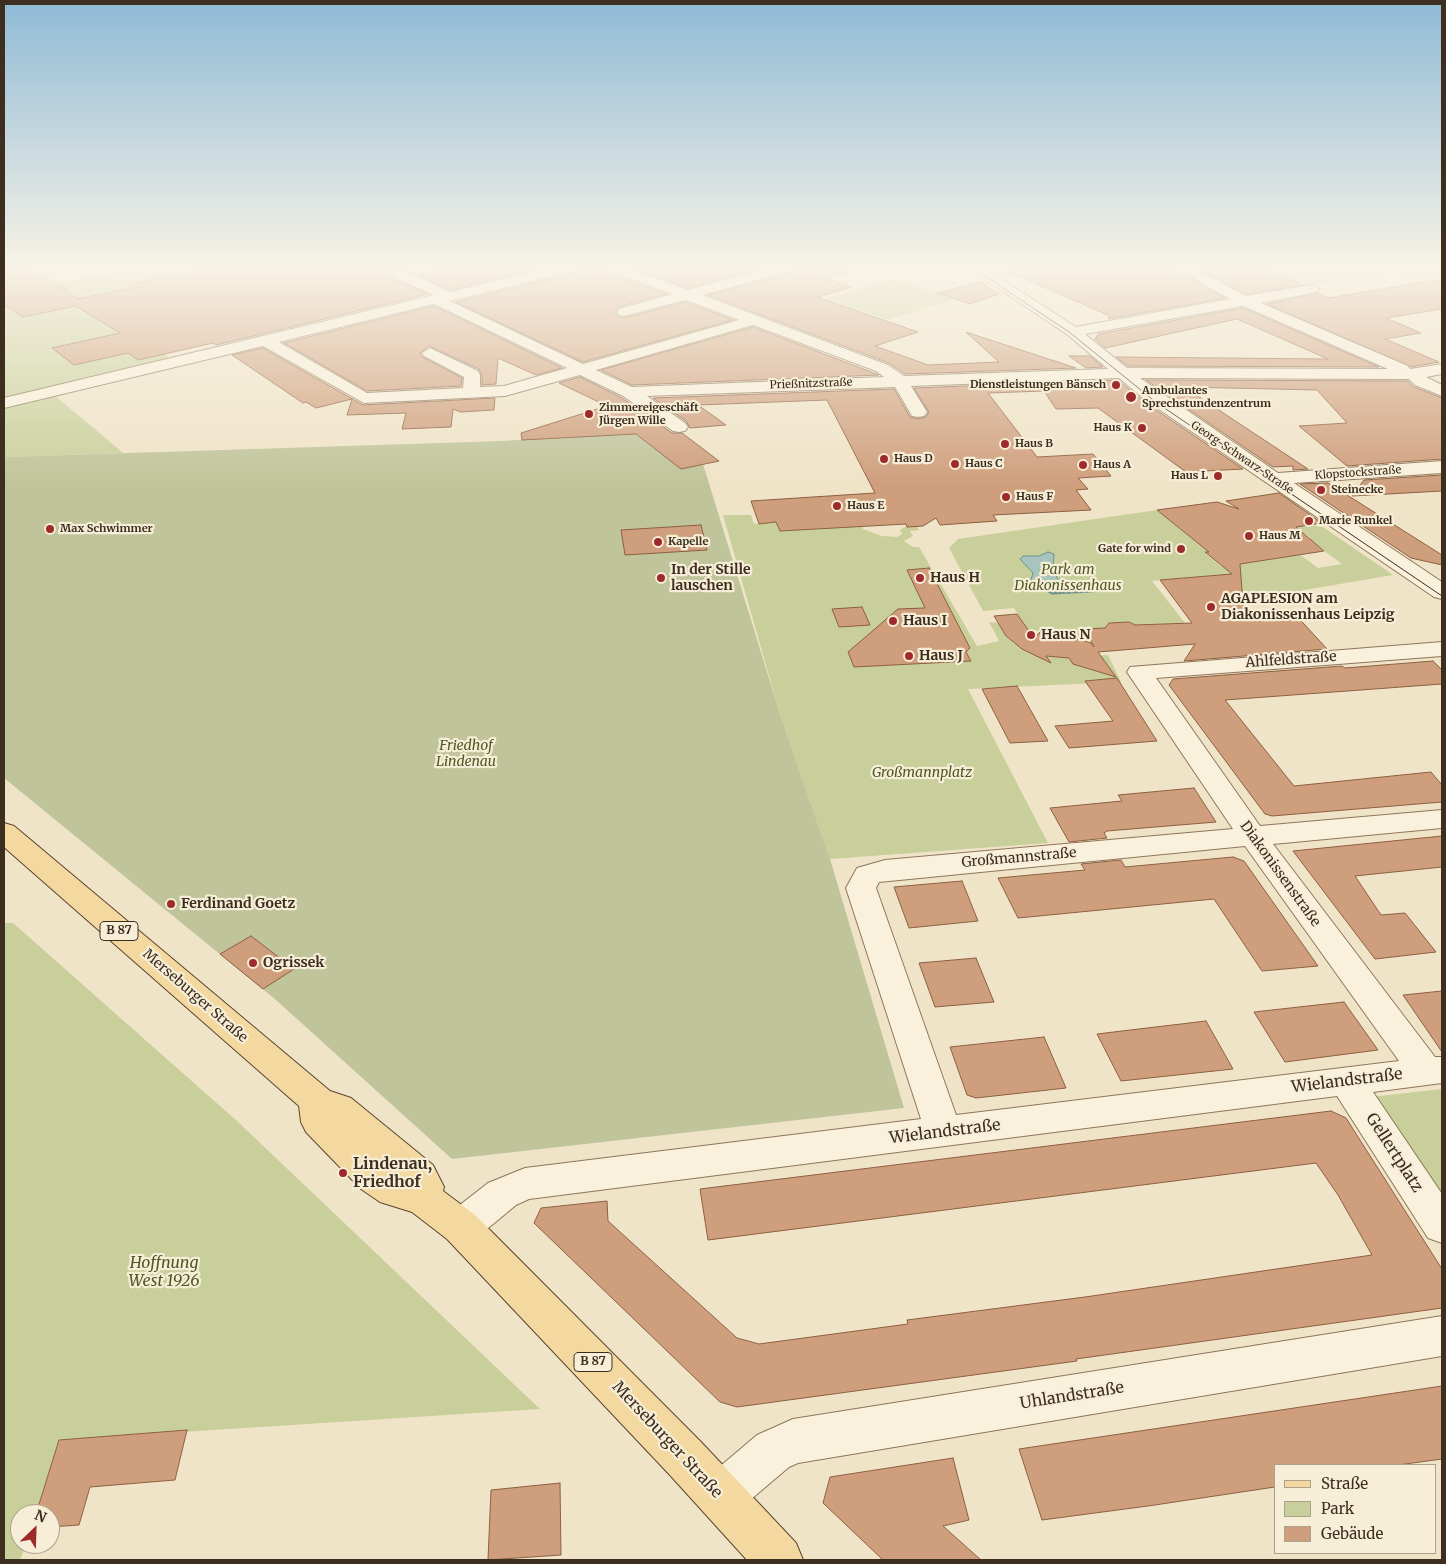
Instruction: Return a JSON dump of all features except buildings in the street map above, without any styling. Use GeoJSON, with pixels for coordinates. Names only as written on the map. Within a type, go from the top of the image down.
{"type":"FeatureCollection","features":[{"type":"Feature","properties":{"kind":"main road","name":"Merseburger Straße"},"geometry":{"type":"LineString","coordinates":[[4,832],[318,1102],[338,1108],[420,1176],[425,1187],[423,1198],[460,1227],[507,1272],[779,1560]]}},
{"type":"Feature","properties":{"kind":"street"},"geometry":{"type":"LineString","coordinates":[[4,403],[268,339]]}},
{"type":"Feature","properties":{"kind":"street"},"geometry":{"type":"LineString","coordinates":[[522,339],[629,392],[678,427]]}},
{"type":"Feature","properties":{"kind":"street"},"geometry":{"type":"LineString","coordinates":[[264,340],[364,398],[505,391],[687,339]]}},
{"type":"Feature","properties":{"kind":"street"},"geometry":{"type":"LineString","coordinates":[[805,339],[882,368],[900,381],[918,412]]}},
{"type":"Feature","properties":{"kind":"street","name":"Georg-Schwarz-Straße"},"geometry":{"type":"LineString","coordinates":[[1082,339],[1150,395],[1442,592]]}},
{"type":"Feature","properties":{"kind":"street"},"geometry":{"type":"LineString","coordinates":[[1332,339],[1413,374],[1442,382]]}},
{"type":"Feature","properties":{"kind":"street"},"geometry":{"type":"LineString","coordinates":[[430,353],[472,375],[471,393]]}},
{"type":"Feature","properties":{"kind":"street","name":"Prießnitzstraße"},"geometry":{"type":"LineString","coordinates":[[629,392],[1123,372],[1413,374],[1442,369]]}},
{"type":"Feature","properties":{"kind":"street"},"geometry":{"type":"LineString","coordinates":[[1413,374],[1421,381],[1442,391]]}},
{"type":"Feature","properties":{"kind":"street","name":"Klopstockstraße"},"geometry":{"type":"LineString","coordinates":[[1274,479],[1442,467]]}},
{"type":"Feature","properties":{"kind":"street"},"geometry":{"type":"LineString","coordinates":[[1416,574],[1442,571]]}},
{"type":"Feature","properties":{"kind":"street","name":"Ahlfeldstraße"},"geometry":{"type":"LineString","coordinates":[[1139,672],[1442,649]]}},
{"type":"Feature","properties":{"kind":"street","name":"Diakonissenstraße"},"geometry":{"type":"LineString","coordinates":[[1139,672],[1252,837],[1434,1072]]}},
{"type":"Feature","properties":{"kind":"street","name":"Großmannstraße"},"geometry":{"type":"LineString","coordinates":[[943,1132],[860,888],[868,875],[885,870],[1442,819]]}},
{"type":"Feature","properties":{"kind":"street","name":"Wielandstraße"},"geometry":{"type":"LineString","coordinates":[[460,1227],[502,1194],[525,1184],[1346,1080],[1434,1072]]}},
{"type":"Feature","properties":{"kind":"street","name":"Gellertplatz"},"geometry":{"type":"LineString","coordinates":[[1346,1080],[1442,1226]]}},
{"type":"Feature","properties":{"kind":"street","name":"Uhlandstraße"},"geometry":{"type":"LineString","coordinates":[[720,1496],[766,1456],[793,1441],[1442,1336]]}},
{"type":"Feature","properties":{"kind":"green space"},"geometry":{"type":"Polygon","coordinates":[[[4,339],[143,339],[170,358],[39,389],[39,392],[4,400],[4,339]]]}},
{"type":"Feature","properties":{"kind":"green space"},"geometry":{"type":"Polygon","coordinates":[[[54,395],[123,453],[4,457],[4,407],[54,395]]]}},
{"type":"Feature","properties":{"kind":"green space","name":"Friedhof Lindenau"},"geometry":{"type":"Polygon","coordinates":[[[664,430],[703,464],[780,714],[830,859],[904,1108],[452,1159],[276,1000],[4,778],[4,457],[502,441],[664,430]]]}},
{"type":"Feature","properties":{"kind":"green space","name":"Park am Diakonissenhaus"},"geometry":{"type":"Polygon","coordinates":[[[1157,510],[1209,552],[1205,553],[1222,567],[1281,558],[1284,556],[1284,543],[1318,568],[1342,564],[1308,539],[1311,538],[1296,527],[1309,525],[1323,527],[1393,575],[1269,596],[1258,602],[1190,578],[1152,581],[1185,623],[1135,625],[1129,622],[1109,623],[1105,628],[1085,630],[1091,640],[1064,642],[1042,631],[1028,630],[1014,608],[983,611],[949,548],[958,539],[1157,510]]]}},
{"type":"Feature","properties":{"kind":"green space","name":"Großmannplatz"},"geometry":{"type":"Polygon","coordinates":[[[723,515],[751,515],[754,524],[776,522],[780,531],[862,526],[863,529],[882,536],[897,537],[902,534],[900,530],[908,525],[911,515],[919,530],[910,531],[913,536],[904,541],[913,547],[919,547],[977,646],[999,641],[989,622],[998,623],[1006,636],[1015,644],[1046,656],[1108,655],[1121,682],[968,689],[1048,843],[830,859],[780,714],[723,515]]]}},
{"type":"Feature","properties":{"kind":"green space","name":"Hoffnung West 1926"},"geometry":{"type":"Polygon","coordinates":[[[4,923],[13,923],[237,1121],[540,1409],[59,1440],[39,1504],[10,1504],[10,1554],[22,1554],[20,1560],[4,1560],[4,923]]]}},
{"type":"Feature","properties":{"kind":"green space"},"geometry":{"type":"Polygon","coordinates":[[[1442,1089],[1442,1202],[1371,1097],[1442,1089]]]}},
{"type":"Feature","properties":{"kind":"water"},"geometry":{"type":"Polygon","coordinates":[[[1048,552],[1054,554],[1053,570],[1059,581],[1041,585],[1031,580],[1033,573],[1020,559],[1023,556],[1039,556],[1048,552]]]}},
{"type":"Feature","properties":{"kind":"waterway"},"geometry":{"type":"LineString","coordinates":[[1041,585],[1052,592],[1092,590]]}},
{"type":"Feature","properties":{"kind":"tram line"},"geometry":{"type":"LineString","coordinates":[[1078,339],[1157,403],[1442,596]]}},
{"type":"Feature","properties":{"kind":"place","name":"Dienstleistungen Bänsch"},"geometry":{"type":"Point","coordinates":[1116,385]}},
{"type":"Feature","properties":{"kind":"place","name":"Ambulantes Sprechstundenzentrum"},"geometry":{"type":"Point","coordinates":[1131,397]}},
{"type":"Feature","properties":{"kind":"place","name":"Zimmereigeschäft Jürgen Wille"},"geometry":{"type":"Point","coordinates":[589,414]}},
{"type":"Feature","properties":{"kind":"place","name":"Haus K"},"geometry":{"type":"Point","coordinates":[1142,428]}},
{"type":"Feature","properties":{"kind":"place","name":"Haus B"},"geometry":{"type":"Point","coordinates":[1005,444]}},
{"type":"Feature","properties":{"kind":"place","name":"Haus D"},"geometry":{"type":"Point","coordinates":[884,459]}},
{"type":"Feature","properties":{"kind":"place","name":"Haus C"},"geometry":{"type":"Point","coordinates":[955,464]}},
{"type":"Feature","properties":{"kind":"place","name":"Haus A"},"geometry":{"type":"Point","coordinates":[1083,465]}},
{"type":"Feature","properties":{"kind":"place","name":"Haus L"},"geometry":{"type":"Point","coordinates":[1218,476]}},
{"type":"Feature","properties":{"kind":"place","name":"Steinecke"},"geometry":{"type":"Point","coordinates":[1321,490]}},
{"type":"Feature","properties":{"kind":"place","name":"Haus F"},"geometry":{"type":"Point","coordinates":[1006,497]}},
{"type":"Feature","properties":{"kind":"place","name":"Haus E"},"geometry":{"type":"Point","coordinates":[837,506]}},
{"type":"Feature","properties":{"kind":"place","name":"Marie Runkel"},"geometry":{"type":"Point","coordinates":[1309,521]}},
{"type":"Feature","properties":{"kind":"place","name":"Max Schwimmer"},"geometry":{"type":"Point","coordinates":[50,529]}},
{"type":"Feature","properties":{"kind":"place","name":"Haus M"},"geometry":{"type":"Point","coordinates":[1249,536]}},
{"type":"Feature","properties":{"kind":"place","name":"Kapelle"},"geometry":{"type":"Point","coordinates":[658,542]}},
{"type":"Feature","properties":{"kind":"place","name":"Gate for wind"},"geometry":{"type":"Point","coordinates":[1181,549]}},
{"type":"Feature","properties":{"kind":"place","name":"In der Stille lauschen"},"geometry":{"type":"Point","coordinates":[661,578]}},
{"type":"Feature","properties":{"kind":"place","name":"Haus H"},"geometry":{"type":"Point","coordinates":[920,578]}},
{"type":"Feature","properties":{"kind":"place","name":"AGAPLESION am Diakonissenhaus Leipzig"},"geometry":{"type":"Point","coordinates":[1211,607]}},
{"type":"Feature","properties":{"kind":"place","name":"Haus I"},"geometry":{"type":"Point","coordinates":[893,621]}},
{"type":"Feature","properties":{"kind":"place","name":"Haus N"},"geometry":{"type":"Point","coordinates":[1031,635]}},
{"type":"Feature","properties":{"kind":"place","name":"Haus J"},"geometry":{"type":"Point","coordinates":[909,656]}},
{"type":"Feature","properties":{"kind":"place","name":"Ferdinand Goetz"},"geometry":{"type":"Point","coordinates":[171,904]}},
{"type":"Feature","properties":{"kind":"place","name":"Ogrissek"},"geometry":{"type":"Point","coordinates":[253,963]}},
{"type":"Feature","properties":{"kind":"place","name":"Lindenau, Friedhof"},"geometry":{"type":"Point","coordinates":[343,1173]}}]}
